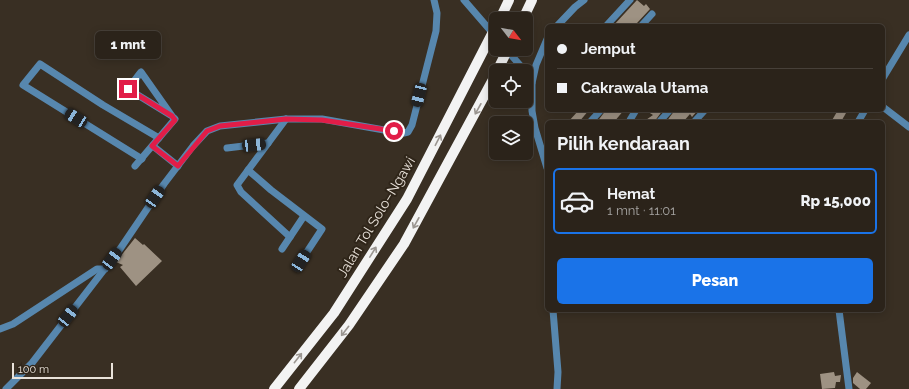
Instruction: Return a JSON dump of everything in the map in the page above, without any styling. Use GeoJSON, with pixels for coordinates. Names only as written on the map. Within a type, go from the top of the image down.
{"type":"FeatureCollection","features":[{"type":"Feature","properties":{"kind":"highway"},"geometry":{"type":"LineString","coordinates":[[504,12],[510,0]]}},
{"type":"Feature","properties":{"kind":"highway"},"geometry":{"type":"LineString","coordinates":[[526,12],[532,0]]}},
{"type":"Feature","properties":{"kind":"highway","name":"Jalan Tol Solo–Ngawi"},"geometry":{"type":"LineString","coordinates":[[274,389],[334,313],[407,199],[489,40]]}},
{"type":"Feature","properties":{"kind":"highway"},"geometry":{"type":"LineString","coordinates":[[299,389],[349,326],[404,244],[489,87]]}},
{"type":"Feature","properties":{"kind":"street"},"geometry":{"type":"LineString","coordinates":[[6,389],[32,363],[105,269],[178,166],[202,136],[212,128],[234,124],[286,119],[322,120],[404,133],[408,132],[412,125],[436,31],[437,13],[434,0]]}},
{"type":"Feature","properties":{"kind":"street"},"geometry":{"type":"LineString","coordinates":[[464,0],[489,29]]}},
{"type":"Feature","properties":{"kind":"street"},"geometry":{"type":"LineString","coordinates":[[559,24],[584,0]]}},
{"type":"Feature","properties":{"kind":"street"},"geometry":{"type":"LineString","coordinates":[[608,24],[630,0]]}},
{"type":"Feature","properties":{"kind":"street"},"geometry":{"type":"LineString","coordinates":[[643,24],[652,14]]}},
{"type":"Feature","properties":{"kind":"street"},"geometry":{"type":"LineString","coordinates":[[885,75],[909,35]]}},
{"type":"Feature","properties":{"kind":"street"},"geometry":{"type":"LineString","coordinates":[[533,78],[536,65],[545,44]]}},
{"type":"Feature","properties":{"kind":"street"},"geometry":{"type":"LineString","coordinates":[[512,56],[519,64]]}},
{"type":"Feature","properties":{"kind":"street"},"geometry":{"type":"LineString","coordinates":[[142,159],[23,85],[40,64],[103,105],[159,138]]}},
{"type":"Feature","properties":{"kind":"street"},"geometry":{"type":"LineString","coordinates":[[135,166],[175,120],[140,72],[128,89],[172,116]]}},
{"type":"Feature","properties":{"kind":"street"},"geometry":{"type":"LineString","coordinates":[[532,108],[535,128],[545,161]]}},
{"type":"Feature","properties":{"kind":"street"},"geometry":{"type":"LineString","coordinates":[[885,109],[909,127]]}},
{"type":"Feature","properties":{"kind":"street"},"geometry":{"type":"LineString","coordinates":[[592,120],[599,112]]}},
{"type":"Feature","properties":{"kind":"street"},"geometry":{"type":"LineString","coordinates":[[661,120],[668,112]]}},
{"type":"Feature","properties":{"kind":"street"},"geometry":{"type":"LineString","coordinates":[[696,120],[703,112]]}},
{"type":"Feature","properties":{"kind":"street"},"geometry":{"type":"LineString","coordinates":[[286,119],[237,185],[290,236]]}},
{"type":"Feature","properties":{"kind":"street"},"geometry":{"type":"LineString","coordinates":[[227,148],[268,143]]}},
{"type":"Feature","properties":{"kind":"street"},"geometry":{"type":"LineString","coordinates":[[152,146],[178,166]]}},
{"type":"Feature","properties":{"kind":"street"},"geometry":{"type":"LineString","coordinates":[[248,170],[271,190],[322,229],[301,261]]}},
{"type":"Feature","properties":{"kind":"street"},"geometry":{"type":"LineString","coordinates":[[282,249],[304,216]]}},
{"type":"Feature","properties":{"kind":"street"},"geometry":{"type":"LineString","coordinates":[[0,329],[13,324],[97,269],[105,269]]}},
{"type":"Feature","properties":{"kind":"street"},"geometry":{"type":"LineString","coordinates":[[553,312],[558,372],[557,389]]}},
{"type":"Feature","properties":{"kind":"street"},"geometry":{"type":"LineString","coordinates":[[839,312],[849,389]]}},
{"type":"Feature","properties":{"kind":"building"},"geometry":{"type":"Polygon","coordinates":[[[637,0],[644,6],[646,4],[650,9],[637,24],[615,24],[637,0]]]}},
{"type":"Feature","properties":{"kind":"building"},"geometry":{"type":"Polygon","coordinates":[[[577,112],[587,112],[581,120],[570,120],[577,112]]]}},
{"type":"Feature","properties":{"kind":"building"},"geometry":{"type":"Polygon","coordinates":[[[604,112],[622,112],[616,120],[598,120],[604,112]]]}},
{"type":"Feature","properties":{"kind":"building"},"geometry":{"type":"Polygon","coordinates":[[[648,112],[662,112],[656,120],[646,120],[653,115],[648,112]]]}},
{"type":"Feature","properties":{"kind":"building"},"geometry":{"type":"Polygon","coordinates":[[[674,112],[696,112],[692,117],[690,114],[685,120],[668,120],[674,112]]]}},
{"type":"Feature","properties":{"kind":"building"},"geometry":{"type":"Polygon","coordinates":[[[837,112],[846,113],[842,120],[832,120],[837,112]]]}},
{"type":"Feature","properties":{"kind":"building"},"geometry":{"type":"Polygon","coordinates":[[[135,238],[143,245],[144,244],[162,261],[136,286],[120,267],[123,265],[116,262],[135,238]]]}},
{"type":"Feature","properties":{"kind":"building"},"geometry":{"type":"Polygon","coordinates":[[[834,372],[835,376],[841,375],[840,382],[836,382],[835,388],[822,389],[820,374],[834,372]]]}},
{"type":"Feature","properties":{"kind":"building"},"geometry":{"type":"Polygon","coordinates":[[[857,372],[871,383],[866,389],[860,389],[853,383],[853,378],[857,372]]]}},
{"type":"Feature","properties":{"kind":"route"},"geometry":{"type":"LineString","coordinates":[[128,89],[172,116],[175,120],[152,146],[178,166],[193,146],[207,131],[220,126],[286,119],[322,120],[394,131]]}}]}
